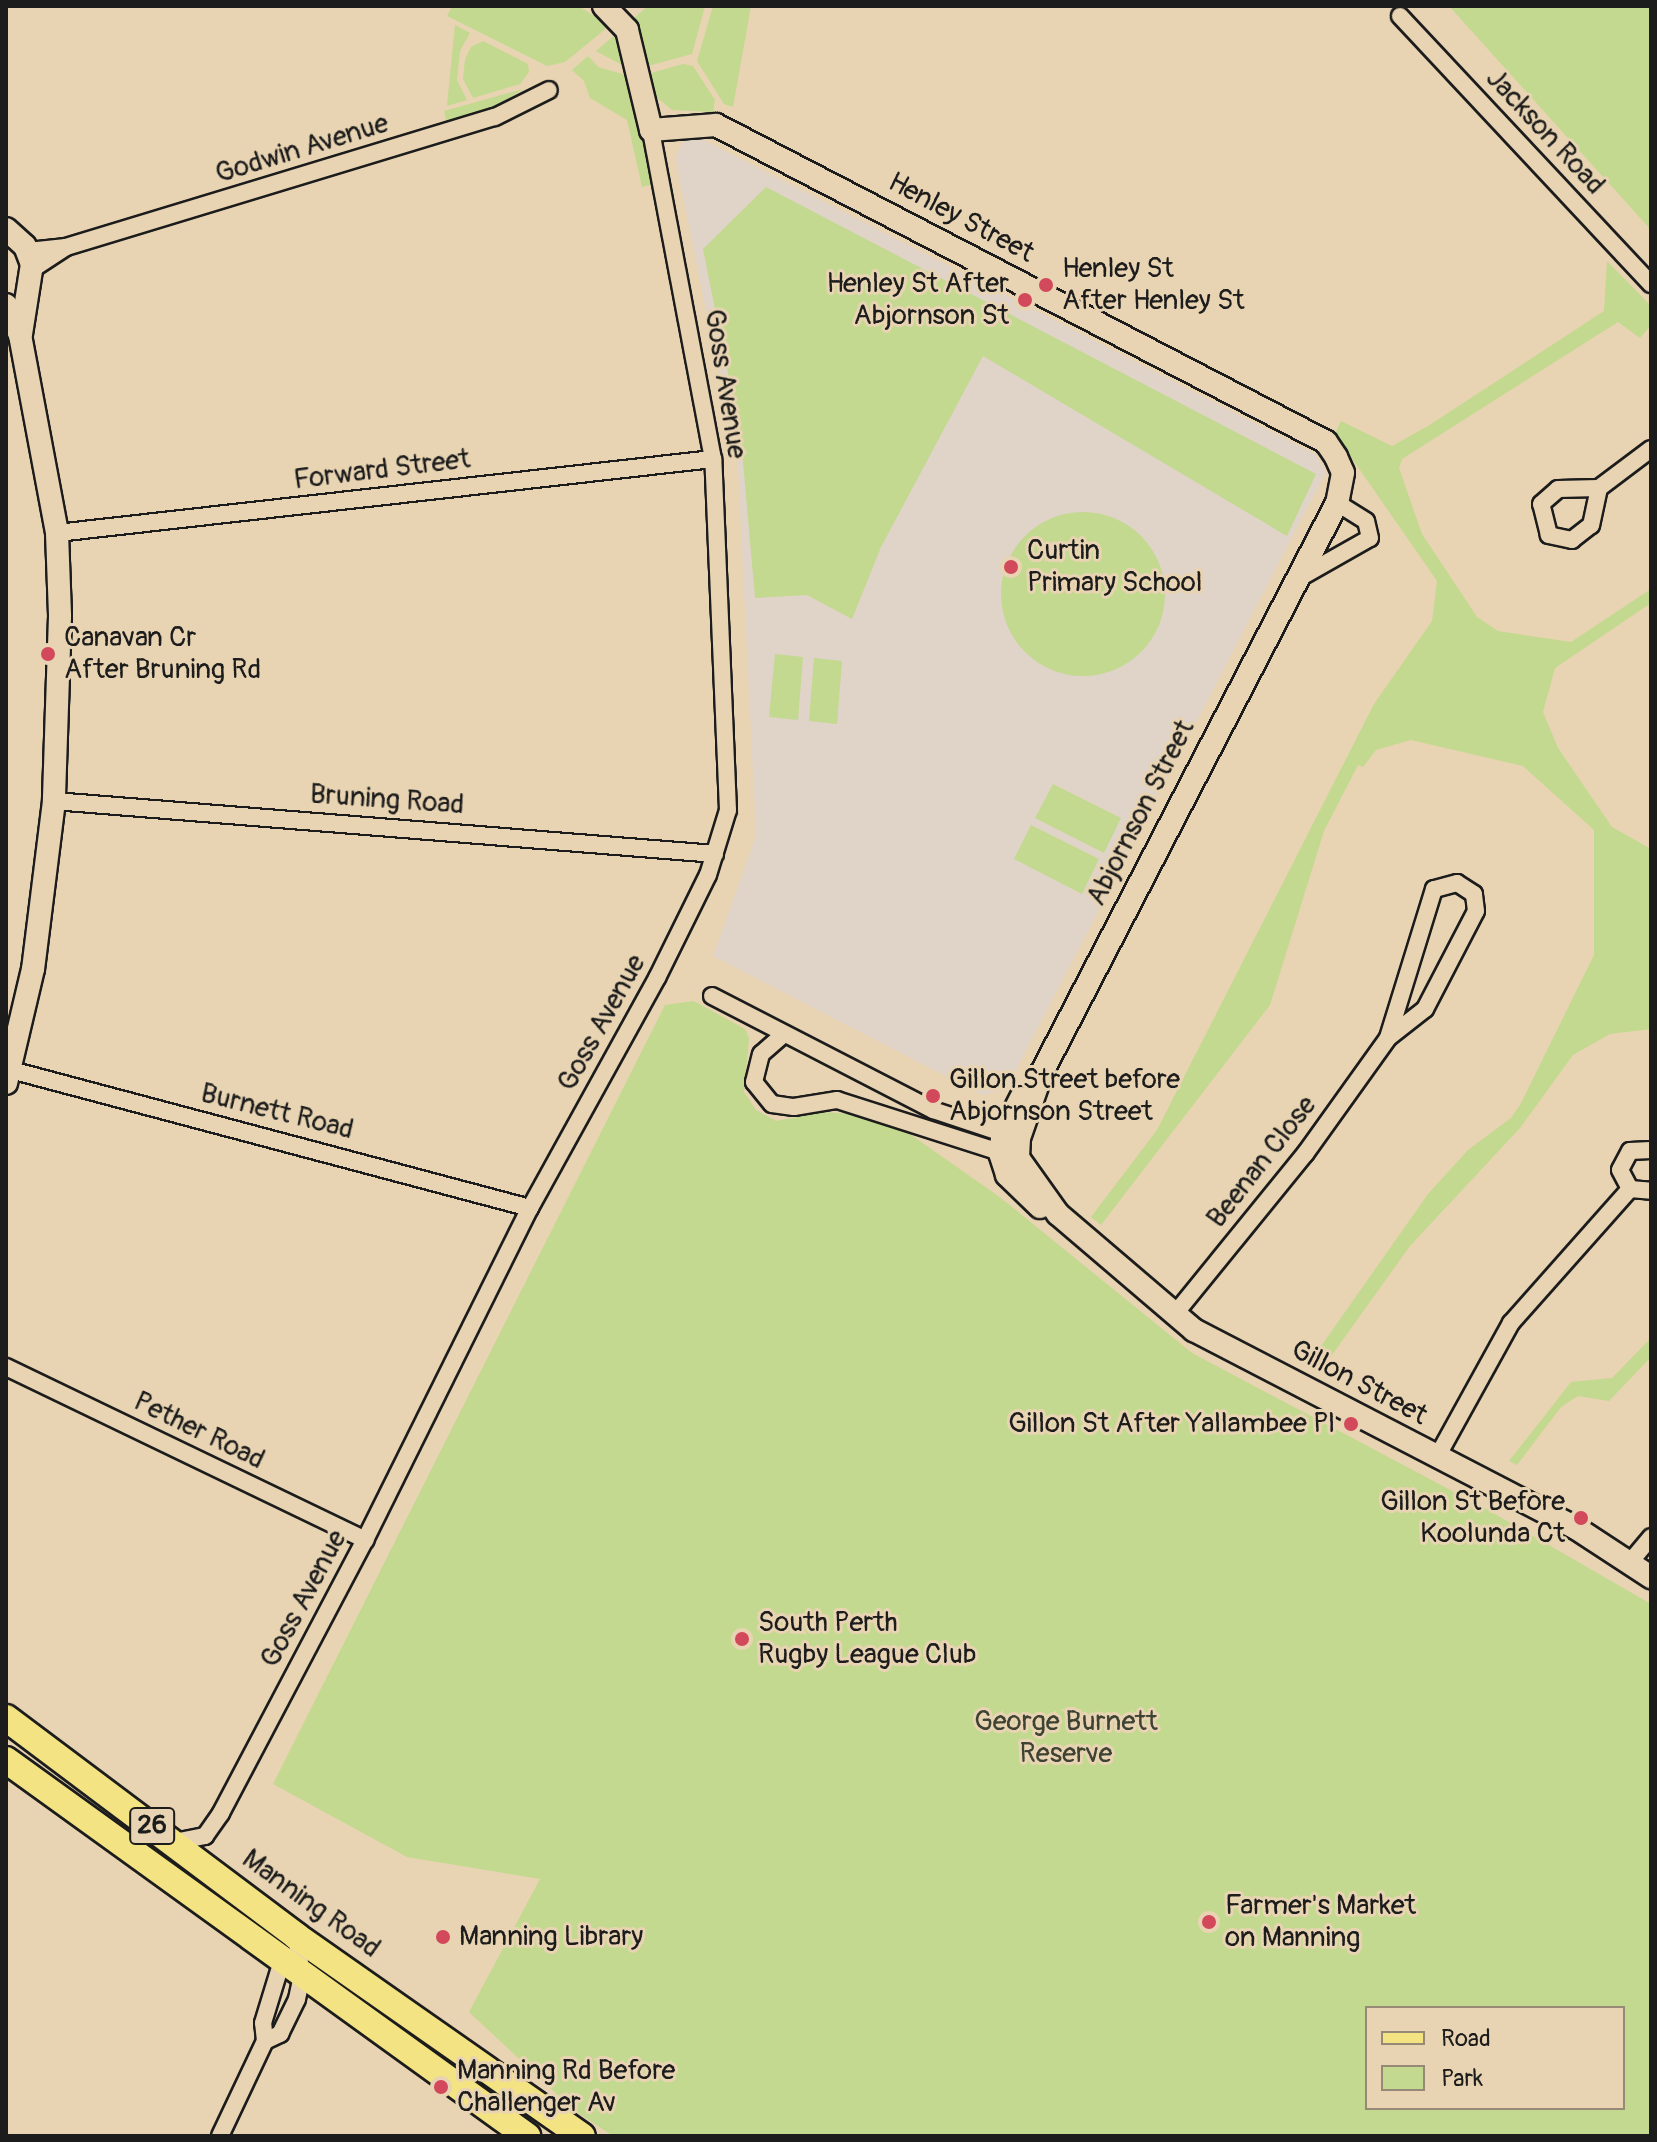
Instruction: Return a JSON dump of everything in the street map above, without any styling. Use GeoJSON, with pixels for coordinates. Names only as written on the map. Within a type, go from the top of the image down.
{"type":"FeatureCollection","features":[{"type":"Feature","properties":{"kind":"main road","name":"Manning Road"},"geometry":{"type":"LineString","coordinates":[[6,1718],[296,1936],[582,2136]]}},
{"type":"Feature","properties":{"kind":"main road","name":"26"},"geometry":{"type":"LineString","coordinates":[[6,1760],[527,2136]]}},
{"type":"Feature","properties":{"kind":"street"},"geometry":{"type":"LineString","coordinates":[[604,6],[627,30],[651,130]]}},
{"type":"Feature","properties":{"kind":"street","name":"Jackson Road"},"geometry":{"type":"LineString","coordinates":[[1400,16],[1651,284]]}},
{"type":"Feature","properties":{"kind":"street","name":"Godwin Avenue"},"geometry":{"type":"LineString","coordinates":[[17,257],[66,247],[495,117],[549,90]]}},
{"type":"Feature","properties":{"kind":"street","name":"Henley Street"},"geometry":{"type":"LineString","coordinates":[[651,130],[716,125],[1326,442],[1343,473]]}},
{"type":"Feature","properties":{"kind":"street","name":"Goss Avenue"},"geometry":{"type":"LineString","coordinates":[[174,1842],[205,1836],[221,1813],[365,1540],[530,1208],[657,978],[715,854],[728,810],[730,768],[713,459],[651,130]]}},
{"type":"Feature","properties":{"kind":"street"},"geometry":{"type":"LineString","coordinates":[[8,1077],[33,969],[54,801],[57,533],[20,335],[17,257]]}},
{"type":"Feature","properties":{"kind":"street"},"geometry":{"type":"LineString","coordinates":[[6,305],[20,335]]}},
{"type":"Feature","properties":{"kind":"street"},"geometry":{"type":"LineString","coordinates":[[1599,488],[1651,449]]}},
{"type":"Feature","properties":{"kind":"street","name":"Forward Street"},"geometry":{"type":"LineString","coordinates":[[57,533],[713,459]]}},
{"type":"Feature","properties":{"kind":"street","name":"Abjornson Street"},"geometry":{"type":"LineString","coordinates":[[1010,1146],[1029,1084],[1042,1072],[1337,503],[1343,473]]}},
{"type":"Feature","properties":{"kind":"street"},"geometry":{"type":"LineString","coordinates":[[1294,581],[1370,538],[1366,521],[1337,503]]}},
{"type":"Feature","properties":{"kind":"street","name":"Bruning Road"},"geometry":{"type":"LineString","coordinates":[[54,801],[715,854]]}},
{"type":"Feature","properties":{"kind":"street","name":"Beenan Close"},"geometry":{"type":"LineString","coordinates":[[1174,1315],[1305,1154],[1388,1038],[1425,1009],[1476,911],[1474,894],[1457,883],[1434,889],[1388,1038]]}},
{"type":"Feature","properties":{"kind":"street"},"geometry":{"type":"LineString","coordinates":[[712,996],[933,1110],[1010,1146]]}},
{"type":"Feature","properties":{"kind":"street"},"geometry":{"type":"LineString","coordinates":[[784,1034],[761,1054],[754,1082],[772,1104],[794,1107],[837,1100],[1010,1146]]}},
{"type":"Feature","properties":{"kind":"street","name":"Burnett Road"},"geometry":{"type":"LineString","coordinates":[[8,1077],[530,1208]]}},
{"type":"Feature","properties":{"kind":"street","name":"Gillon Street"},"geometry":{"type":"LineString","coordinates":[[1010,1146],[1058,1214],[1174,1315],[1631,1561],[1651,1577]]}},
{"type":"Feature","properties":{"kind":"street"},"geometry":{"type":"LineString","coordinates":[[1651,1150],[1633,1150],[1622,1161],[1621,1177],[1630,1189],[1651,1191]]}},
{"type":"Feature","properties":{"kind":"street"},"geometry":{"type":"LineString","coordinates":[[1437,1457],[1511,1323],[1630,1189]]}},
{"type":"Feature","properties":{"kind":"street","name":"Pether Road"},"geometry":{"type":"LineString","coordinates":[[7,1368],[365,1540]]}},
{"type":"Feature","properties":{"kind":"street"},"geometry":{"type":"LineString","coordinates":[[1631,1561],[1651,1537]]}},
{"type":"Feature","properties":{"kind":"street"},"geometry":{"type":"LineString","coordinates":[[265,2041],[280,2034],[296,1936]]}},
{"type":"Feature","properties":{"kind":"street"},"geometry":{"type":"LineString","coordinates":[[220,2136],[265,2041],[263,2023],[292,1968]]}},
{"type":"Feature","properties":{"kind":"shaded area","name":"Curtin Primary School"},"geometry":{"type":"Polygon","coordinates":[[[698,137],[1315,454],[1326,472],[1006,1089],[982,1095],[713,956],[756,836],[738,469],[675,157],[684,141],[698,137]]]}},
{"type":"Feature","properties":{"kind":"green space"},"geometry":{"type":"Polygon","coordinates":[[[452,6],[579,6],[609,26],[565,62],[547,66],[447,16],[452,6]]]}},
{"type":"Feature","properties":{"kind":"green space"},"geometry":{"type":"Polygon","coordinates":[[[648,6],[705,6],[692,54],[648,66],[634,18],[648,6]]]}},
{"type":"Feature","properties":{"kind":"green space"},"geometry":{"type":"Polygon","coordinates":[[[713,6],[751,6],[733,107],[724,104],[697,61],[713,6]]]}},
{"type":"Feature","properties":{"kind":"green space"},"geometry":{"type":"Polygon","coordinates":[[[1449,6],[1651,6],[1651,230],[1449,6]]]}},
{"type":"Feature","properties":{"kind":"green space"},"geometry":{"type":"Polygon","coordinates":[[[455,25],[470,33],[460,51],[457,80],[467,100],[447,106],[455,25]]]}},
{"type":"Feature","properties":{"kind":"green space"},"geometry":{"type":"Polygon","coordinates":[[[616,34],[621,44],[626,67],[596,51],[616,34]]]}},
{"type":"Feature","properties":{"kind":"green space"},"geometry":{"type":"Polygon","coordinates":[[[483,41],[528,64],[529,72],[520,84],[473,98],[463,79],[465,59],[471,47],[483,41]]]}},
{"type":"Feature","properties":{"kind":"green space"},"geometry":{"type":"Polygon","coordinates":[[[588,56],[598,67],[629,76],[654,184],[642,187],[627,120],[590,98],[584,81],[572,70],[588,56]]]}},
{"type":"Feature","properties":{"kind":"green space"},"geometry":{"type":"Polygon","coordinates":[[[683,64],[693,66],[715,100],[713,112],[672,110],[655,96],[651,73],[683,64]]]}},
{"type":"Feature","properties":{"kind":"green space"},"geometry":{"type":"Polygon","coordinates":[[[523,89],[483,115],[447,125],[444,111],[523,89]]]}},
{"type":"Feature","properties":{"kind":"green space"},"geometry":{"type":"Polygon","coordinates":[[[766,187],[1316,474],[1287,536],[983,356],[881,547],[852,619],[807,595],[755,598],[741,439],[703,249],[766,187]]]}},
{"type":"Feature","properties":{"kind":"green space"},"geometry":{"type":"Polygon","coordinates":[[[1607,261],[1651,306],[1651,325],[1640,338],[1618,322],[1402,459],[1399,468],[1422,534],[1477,617],[1498,631],[1571,642],[1651,589],[1651,603],[1555,668],[1543,712],[1558,748],[1612,827],[1651,849],[1651,1029],[1610,1034],[1573,1055],[1520,1128],[1410,1246],[1324,1366],[1312,1359],[1428,1194],[1468,1150],[1511,1118],[1520,1105],[1594,955],[1594,830],[1523,766],[1411,740],[1376,750],[1363,767],[1358,765],[1324,831],[1270,1005],[1101,1225],[1091,1217],[1157,1130],[1374,704],[1432,621],[1437,581],[1335,434],[1341,421],[1392,446],[1428,426],[1604,311],[1607,261]]]}},
{"type":"Feature","properties":{"kind":"green space"},"geometry":{"type":"Polygon","coordinates":[[[1083,512],[1114,518],[1141,536],[1159,563],[1165,594],[1159,625],[1141,652],[1114,670],[1083,676],[1052,670],[1025,652],[1007,625],[1001,594],[1007,563],[1025,536],[1052,518],[1083,512]]]}},
{"type":"Feature","properties":{"kind":"green space"},"geometry":{"type":"Polygon","coordinates":[[[775,654],[803,657],[798,720],[769,717],[775,654]]]}},
{"type":"Feature","properties":{"kind":"green space"},"geometry":{"type":"Polygon","coordinates":[[[814,658],[842,661],[837,724],[809,721],[814,658]]]}},
{"type":"Feature","properties":{"kind":"green space"},"geometry":{"type":"Polygon","coordinates":[[[1053,784],[1121,818],[1104,853],[1035,818],[1053,784]]]}},
{"type":"Feature","properties":{"kind":"green space"},"geometry":{"type":"Polygon","coordinates":[[[1031,825],[1099,859],[1082,894],[1014,859],[1031,825]]]}},
{"type":"Feature","properties":{"kind":"green space","name":"George Burnett Reserve"},"geometry":{"type":"Polygon","coordinates":[[[694,1001],[745,1029],[749,1038],[744,1092],[756,1110],[776,1121],[825,1112],[849,1114],[907,1132],[1001,1198],[1192,1353],[1488,1510],[1651,1604],[1651,2136],[613,2136],[575,2111],[469,2012],[540,1879],[407,1857],[273,1784],[665,1005],[694,1001]]]}},
{"type":"Feature","properties":{"kind":"green space"},"geometry":{"type":"Polygon","coordinates":[[[1651,1338],[1651,1357],[1609,1401],[1578,1396],[1561,1407],[1517,1465],[1509,1461],[1571,1382],[1612,1378],[1651,1338]]]}},
{"type":"Feature","properties":{"kind":"place","name":"Henley St After Henley St"},"geometry":{"type":"Point","coordinates":[1046,285]}},
{"type":"Feature","properties":{"kind":"place","name":"Henley St After Abjornson St"},"geometry":{"type":"Point","coordinates":[1025,300]}},
{"type":"Feature","properties":{"kind":"place","name":"Curtin Primary School"},"geometry":{"type":"Point","coordinates":[1011,567]}},
{"type":"Feature","properties":{"kind":"place","name":"Canavan Cr After Bruning Rd"},"geometry":{"type":"Point","coordinates":[48,654]}},
{"type":"Feature","properties":{"kind":"place","name":"Gillon Street before Abjornson Street"},"geometry":{"type":"Point","coordinates":[933,1096]}},
{"type":"Feature","properties":{"kind":"place","name":"Gillon St After Yallambee Pl"},"geometry":{"type":"Point","coordinates":[1351,1424]}},
{"type":"Feature","properties":{"kind":"place","name":"Gillon St Before Koolunda Ct"},"geometry":{"type":"Point","coordinates":[1581,1518]}},
{"type":"Feature","properties":{"kind":"place","name":"South Perth Rugby League Club"},"geometry":{"type":"Point","coordinates":[742,1639]}},
{"type":"Feature","properties":{"kind":"place","name":"Farmer's Market on Manning"},"geometry":{"type":"Point","coordinates":[1209,1922]}},
{"type":"Feature","properties":{"kind":"place","name":"Manning Library"},"geometry":{"type":"Point","coordinates":[443,1937]}},
{"type":"Feature","properties":{"kind":"place","name":"Manning Rd Before Challenger Av"},"geometry":{"type":"Point","coordinates":[441,2087]}}]}
